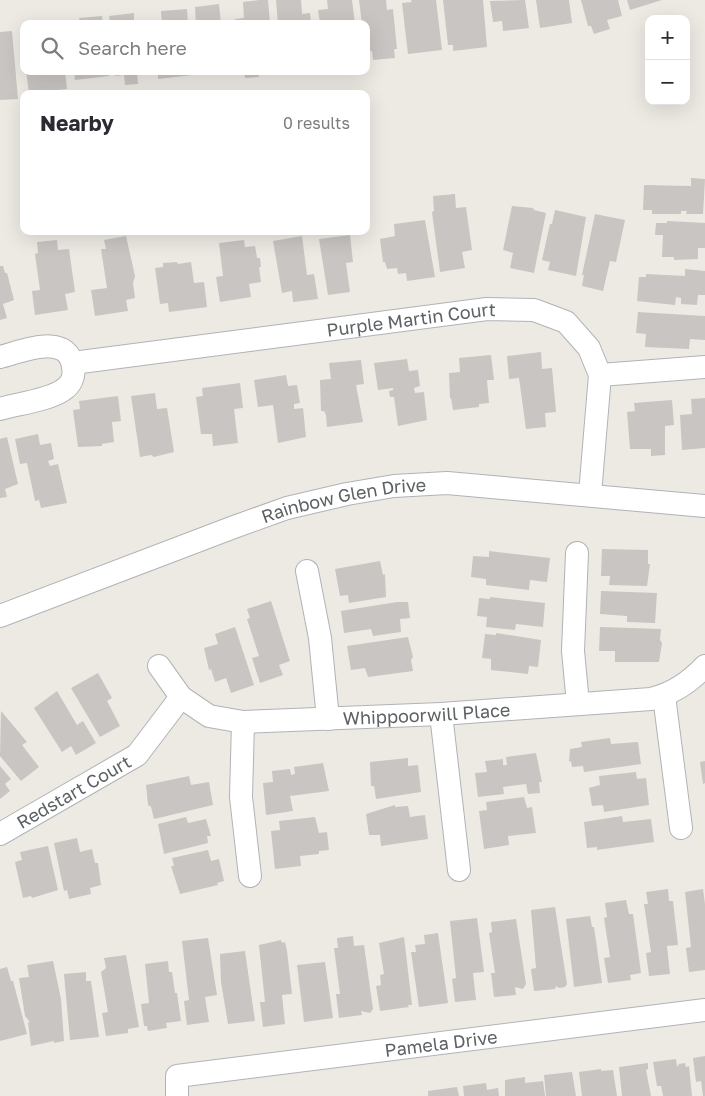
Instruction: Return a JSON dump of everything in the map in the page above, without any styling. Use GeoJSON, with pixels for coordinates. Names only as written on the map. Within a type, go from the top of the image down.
{"type":"FeatureCollection","features":[{"type":"Feature","properties":{"kind":"street","name":"Purple Martin Court"},"geometry":{"type":"LineString","coordinates":[[73,363],[487,309],[534,310],[566,322],[589,348],[600,375],[590,494]]}},
{"type":"Feature","properties":{"kind":"street"},"geometry":{"type":"LineString","coordinates":[[0,357],[49,346],[64,350],[73,363],[72,379],[62,391],[0,409]]}},
{"type":"Feature","properties":{"kind":"street"},"geometry":{"type":"LineString","coordinates":[[600,375],[705,367]]}},
{"type":"Feature","properties":{"kind":"street","name":"Rainbow Glen Drive"},"geometry":{"type":"LineString","coordinates":[[0,616],[287,508],[347,494],[394,486],[447,483],[590,494],[705,506]]}},
{"type":"Feature","properties":{"kind":"street"},"geometry":{"type":"LineString","coordinates":[[577,553],[573,651],[578,704]]}},
{"type":"Feature","properties":{"kind":"street"},"geometry":{"type":"LineString","coordinates":[[307,571],[320,638],[328,719]]}},
{"type":"Feature","properties":{"kind":"street","name":"Whippoorwill Place"},"geometry":{"type":"LineString","coordinates":[[159,666],[181,697],[209,716],[243,722],[441,714],[664,696],[694,677],[705,666]]}},
{"type":"Feature","properties":{"kind":"street"},"geometry":{"type":"LineString","coordinates":[[664,696],[681,828]]}},
{"type":"Feature","properties":{"kind":"street","name":"Redstart Court"},"geometry":{"type":"LineString","coordinates":[[0,834],[137,755],[181,697]]}},
{"type":"Feature","properties":{"kind":"street"},"geometry":{"type":"LineString","coordinates":[[441,714],[459,870]]}},
{"type":"Feature","properties":{"kind":"street"},"geometry":{"type":"LineString","coordinates":[[243,722],[241,797],[250,876]]}},
{"type":"Feature","properties":{"kind":"street","name":"Pamela Drive"},"geometry":{"type":"LineString","coordinates":[[177,1086],[705,1010]]}},
{"type":"Feature","properties":{"kind":"building"},"geometry":{"type":"Polygon","coordinates":[[[268,0],[270,20],[235,20],[244,18],[243,2],[268,0]]]}},
{"type":"Feature","properties":{"kind":"building"},"geometry":{"type":"Polygon","coordinates":[[[276,0],[301,0],[302,14],[310,13],[311,20],[278,20],[276,0]]]}},
{"type":"Feature","properties":{"kind":"building"},"geometry":{"type":"Polygon","coordinates":[[[327,0],[352,0],[354,20],[319,20],[318,10],[328,9],[327,0]]]}},
{"type":"Feature","properties":{"kind":"building"},"geometry":{"type":"Polygon","coordinates":[[[359,0],[386,0],[387,10],[393,9],[397,49],[394,49],[395,58],[373,60],[372,51],[370,51],[370,20],[362,20],[359,0]]]}},
{"type":"Feature","properties":{"kind":"building"},"geometry":{"type":"Polygon","coordinates":[[[411,0],[436,0],[442,50],[408,54],[402,3],[412,2],[411,0]]]}},
{"type":"Feature","properties":{"kind":"building"},"geometry":{"type":"Polygon","coordinates":[[[443,0],[483,0],[487,47],[453,51],[453,45],[448,45],[443,0]]]}},
{"type":"Feature","properties":{"kind":"building"},"geometry":{"type":"Polygon","coordinates":[[[525,0],[529,28],[503,31],[502,21],[493,22],[490,1],[525,0]]]}},
{"type":"Feature","properties":{"kind":"building"},"geometry":{"type":"Polygon","coordinates":[[[536,0],[569,0],[572,23],[540,28],[536,0]]]}},
{"type":"Feature","properties":{"kind":"building"},"geometry":{"type":"Polygon","coordinates":[[[581,0],[618,0],[622,16],[607,20],[610,29],[594,34],[591,26],[588,26],[581,0]]]}},
{"type":"Feature","properties":{"kind":"building"},"geometry":{"type":"Polygon","coordinates":[[[627,0],[662,0],[630,10],[627,0]]]}},
{"type":"Feature","properties":{"kind":"building"},"geometry":{"type":"Polygon","coordinates":[[[219,4],[221,20],[196,20],[195,7],[219,4]]]}},
{"type":"Feature","properties":{"kind":"building"},"geometry":{"type":"Polygon","coordinates":[[[187,9],[188,20],[162,20],[161,11],[187,9]]]}},
{"type":"Feature","properties":{"kind":"building"},"geometry":{"type":"Polygon","coordinates":[[[134,13],[134,20],[110,20],[109,16],[134,13]]]}},
{"type":"Feature","properties":{"kind":"building"},"geometry":{"type":"Polygon","coordinates":[[[102,16],[102,20],[79,20],[79,18],[102,16]]]}},
{"type":"Feature","properties":{"kind":"building"},"geometry":{"type":"Polygon","coordinates":[[[12,31],[18,99],[0,100],[0,32],[12,31]]]}},
{"type":"Feature","properties":{"kind":"building"},"geometry":{"type":"Polygon","coordinates":[[[27,75],[65,75],[67,89],[29,90],[27,75]]]}},
{"type":"Feature","properties":{"kind":"building"},"geometry":{"type":"Polygon","coordinates":[[[74,75],[109,76],[75,80],[74,75]]]}},
{"type":"Feature","properties":{"kind":"building"},"geometry":{"type":"Polygon","coordinates":[[[124,75],[137,75],[138,84],[125,85],[124,75]]]}},
{"type":"Feature","properties":{"kind":"building"},"geometry":{"type":"Polygon","coordinates":[[[158,75],[193,75],[158,79],[158,75]]]}},
{"type":"Feature","properties":{"kind":"building"},"geometry":{"type":"Polygon","coordinates":[[[245,75],[259,75],[259,77],[245,78],[245,75]]]}},
{"type":"Feature","properties":{"kind":"building"},"geometry":{"type":"Polygon","coordinates":[[[691,178],[705,179],[703,214],[686,214],[687,211],[681,211],[681,214],[652,214],[652,210],[643,210],[644,185],[691,186],[691,178]]]}},
{"type":"Feature","properties":{"kind":"building"},"geometry":{"type":"Polygon","coordinates":[[[455,194],[456,208],[466,207],[472,250],[462,252],[465,268],[440,272],[432,212],[434,211],[433,196],[455,194]]]}},
{"type":"Feature","properties":{"kind":"building"},"geometry":{"type":"Polygon","coordinates":[[[512,206],[533,208],[534,210],[546,213],[534,273],[510,268],[513,253],[503,250],[512,206]]]}},
{"type":"Feature","properties":{"kind":"building"},"geometry":{"type":"Polygon","coordinates":[[[555,210],[586,217],[576,276],[548,270],[550,262],[542,260],[555,210]]]}},
{"type":"Feature","properties":{"kind":"building"},"geometry":{"type":"Polygon","coordinates":[[[595,214],[625,220],[616,262],[610,261],[603,291],[582,286],[584,275],[582,275],[595,214]]]}},
{"type":"Feature","properties":{"kind":"building"},"geometry":{"type":"Polygon","coordinates":[[[425,220],[435,277],[407,281],[406,273],[398,274],[397,268],[387,269],[385,262],[383,262],[380,239],[395,236],[394,224],[425,220]]]}},
{"type":"Feature","properties":{"kind":"building"},"geometry":{"type":"Polygon","coordinates":[[[667,221],[705,223],[705,248],[698,248],[698,259],[674,260],[674,257],[662,257],[663,235],[655,235],[656,223],[667,223],[667,221]]]}},
{"type":"Feature","properties":{"kind":"building"},"geometry":{"type":"Polygon","coordinates":[[[350,235],[353,262],[346,263],[350,292],[328,295],[319,239],[350,235]]]}},
{"type":"Feature","properties":{"kind":"building"},"geometry":{"type":"Polygon","coordinates":[[[126,236],[135,276],[133,283],[135,298],[126,300],[128,311],[95,316],[91,290],[107,288],[101,249],[106,249],[104,240],[126,236]]]}},
{"type":"Feature","properties":{"kind":"building"},"geometry":{"type":"Polygon","coordinates":[[[302,236],[307,275],[314,274],[318,299],[293,302],[292,291],[282,293],[273,241],[302,236]]]}},
{"type":"Feature","properties":{"kind":"building"},"geometry":{"type":"Polygon","coordinates":[[[57,240],[58,250],[69,249],[75,292],[65,294],[68,310],[35,315],[32,291],[40,290],[35,254],[38,253],[37,242],[57,240]]]}},
{"type":"Feature","properties":{"kind":"building"},"geometry":{"type":"Polygon","coordinates":[[[244,240],[245,247],[255,246],[257,258],[260,258],[261,282],[249,284],[251,297],[220,302],[216,277],[223,276],[219,243],[244,240]]]}},
{"type":"Feature","properties":{"kind":"building"},"geometry":{"type":"Polygon","coordinates":[[[177,262],[178,264],[191,262],[194,283],[204,282],[207,307],[169,312],[168,303],[160,304],[155,268],[163,267],[163,263],[177,262]]]}},
{"type":"Feature","properties":{"kind":"building"},"geometry":{"type":"Polygon","coordinates":[[[0,266],[3,266],[5,273],[7,273],[14,300],[3,304],[7,318],[0,320],[0,266]]]}},
{"type":"Feature","properties":{"kind":"building"},"geometry":{"type":"Polygon","coordinates":[[[685,269],[705,271],[705,295],[698,295],[697,305],[681,304],[681,298],[676,297],[675,305],[637,301],[639,277],[646,277],[646,274],[685,276],[685,269]]]}},
{"type":"Feature","properties":{"kind":"building"},"geometry":{"type":"Polygon","coordinates":[[[638,312],[705,316],[705,340],[690,339],[689,349],[645,347],[646,334],[636,333],[638,312]]]}},
{"type":"Feature","properties":{"kind":"building"},"geometry":{"type":"Polygon","coordinates":[[[541,352],[542,369],[552,368],[556,412],[545,413],[546,427],[526,429],[519,378],[509,379],[507,356],[541,352]]]}},
{"type":"Feature","properties":{"kind":"building"},"geometry":{"type":"Polygon","coordinates":[[[491,355],[494,380],[487,380],[489,403],[479,404],[479,407],[453,410],[450,398],[449,373],[460,372],[459,358],[491,355]]]}},
{"type":"Feature","properties":{"kind":"building"},"geometry":{"type":"Polygon","coordinates":[[[407,359],[409,371],[418,370],[420,386],[414,388],[415,393],[424,392],[427,420],[398,426],[394,397],[390,397],[389,391],[393,390],[393,388],[378,390],[374,363],[407,359]]]}},
{"type":"Feature","properties":{"kind":"building"},"geometry":{"type":"Polygon","coordinates":[[[361,360],[364,384],[356,385],[363,422],[327,427],[326,415],[324,411],[321,411],[320,380],[331,379],[329,363],[361,360]]]}},
{"type":"Feature","properties":{"kind":"building"},"geometry":{"type":"Polygon","coordinates":[[[286,375],[288,386],[297,385],[300,403],[294,404],[294,409],[303,408],[306,437],[278,443],[273,405],[258,407],[254,380],[286,375]]]}},
{"type":"Feature","properties":{"kind":"building"},"geometry":{"type":"Polygon","coordinates":[[[240,383],[243,408],[234,409],[238,443],[213,446],[212,434],[201,434],[196,397],[203,396],[202,388],[240,383]]]}},
{"type":"Feature","properties":{"kind":"building"},"geometry":{"type":"Polygon","coordinates":[[[155,393],[157,409],[167,408],[174,452],[154,457],[151,455],[140,457],[131,396],[155,393]]]}},
{"type":"Feature","properties":{"kind":"building"},"geometry":{"type":"Polygon","coordinates":[[[118,396],[121,421],[112,422],[114,442],[102,444],[102,446],[78,447],[73,410],[80,409],[79,401],[118,396]]]}},
{"type":"Feature","properties":{"kind":"building"},"geometry":{"type":"Polygon","coordinates":[[[705,398],[705,448],[682,450],[680,415],[692,414],[691,399],[705,398]]]}},
{"type":"Feature","properties":{"kind":"building"},"geometry":{"type":"Polygon","coordinates":[[[672,400],[674,425],[665,426],[665,455],[651,456],[651,449],[630,449],[627,412],[635,411],[634,403],[672,400]]]}},
{"type":"Feature","properties":{"kind":"building"},"geometry":{"type":"Polygon","coordinates":[[[38,434],[40,445],[51,443],[54,459],[48,461],[50,466],[58,464],[67,503],[41,508],[39,500],[35,501],[27,463],[20,464],[15,439],[38,434]]]}},
{"type":"Feature","properties":{"kind":"building"},"geometry":{"type":"Polygon","coordinates":[[[7,437],[18,484],[5,489],[7,497],[0,498],[0,439],[7,437]]]}},
{"type":"Feature","properties":{"kind":"building"},"geometry":{"type":"Polygon","coordinates":[[[602,549],[648,550],[648,564],[650,564],[647,586],[609,585],[610,576],[601,576],[602,549]]]}},
{"type":"Feature","properties":{"kind":"building"},"geometry":{"type":"Polygon","coordinates":[[[489,551],[550,558],[547,582],[530,580],[529,590],[486,585],[486,579],[471,577],[473,556],[489,557],[489,551]]]}},
{"type":"Feature","properties":{"kind":"building"},"geometry":{"type":"Polygon","coordinates":[[[380,561],[383,575],[385,574],[386,597],[349,603],[348,595],[340,596],[335,569],[380,561]]]}},
{"type":"Feature","properties":{"kind":"building"},"geometry":{"type":"Polygon","coordinates":[[[601,591],[657,593],[655,623],[627,622],[627,616],[600,614],[601,591]]]}},
{"type":"Feature","properties":{"kind":"building"},"geometry":{"type":"Polygon","coordinates":[[[490,597],[545,603],[543,627],[516,624],[515,630],[486,627],[487,617],[477,616],[479,598],[490,599],[490,597]]]}},
{"type":"Feature","properties":{"kind":"building"},"geometry":{"type":"Polygon","coordinates":[[[271,601],[290,661],[279,665],[283,675],[260,683],[252,658],[259,656],[247,619],[250,618],[247,609],[271,601]]]}},
{"type":"Feature","properties":{"kind":"building"},"geometry":{"type":"Polygon","coordinates":[[[408,602],[410,618],[400,619],[401,632],[373,636],[371,629],[344,633],[341,611],[408,602]]]}},
{"type":"Feature","properties":{"kind":"building"},"geometry":{"type":"Polygon","coordinates":[[[235,627],[254,685],[231,693],[226,678],[215,682],[211,669],[209,670],[204,648],[218,644],[215,634],[235,627]]]}},
{"type":"Feature","properties":{"kind":"building"},"geometry":{"type":"Polygon","coordinates":[[[600,627],[661,629],[660,640],[662,643],[659,662],[615,662],[615,651],[599,651],[600,627]]]}},
{"type":"Feature","properties":{"kind":"building"},"geometry":{"type":"Polygon","coordinates":[[[496,633],[541,640],[538,667],[529,666],[528,674],[491,670],[491,659],[482,658],[485,634],[496,635],[496,633]]]}},
{"type":"Feature","properties":{"kind":"building"},"geometry":{"type":"Polygon","coordinates":[[[408,637],[413,657],[411,660],[413,671],[368,677],[365,668],[351,670],[347,646],[408,637]]]}},
{"type":"Feature","properties":{"kind":"building"},"geometry":{"type":"Polygon","coordinates":[[[98,673],[112,698],[107,701],[120,726],[100,737],[71,688],[98,673]]]}},
{"type":"Feature","properties":{"kind":"building"},"geometry":{"type":"Polygon","coordinates":[[[57,691],[77,725],[83,721],[96,743],[76,755],[71,746],[62,752],[34,708],[57,691]]]}},
{"type":"Feature","properties":{"kind":"building"},"geometry":{"type":"Polygon","coordinates":[[[1,711],[27,742],[22,745],[39,767],[21,781],[0,756],[1,711]]]}},
{"type":"Feature","properties":{"kind":"building"},"geometry":{"type":"Polygon","coordinates":[[[610,738],[611,744],[638,742],[641,764],[584,772],[583,766],[572,767],[571,761],[569,762],[570,749],[582,747],[581,742],[610,738]]]}},
{"type":"Feature","properties":{"kind":"building"},"geometry":{"type":"Polygon","coordinates":[[[536,753],[542,782],[539,782],[540,793],[528,794],[526,784],[503,787],[504,794],[478,797],[475,773],[487,772],[485,761],[503,759],[503,765],[507,765],[506,757],[536,753]]]}},
{"type":"Feature","properties":{"kind":"building"},"geometry":{"type":"Polygon","coordinates":[[[408,758],[408,766],[418,765],[421,792],[376,799],[374,786],[371,786],[370,762],[408,758]]]}},
{"type":"Feature","properties":{"kind":"building"},"geometry":{"type":"Polygon","coordinates":[[[705,761],[705,783],[703,784],[700,762],[705,761]]]}},
{"type":"Feature","properties":{"kind":"building"},"geometry":{"type":"Polygon","coordinates":[[[323,763],[329,791],[290,796],[293,811],[266,815],[263,783],[273,782],[272,771],[290,769],[291,775],[295,774],[294,767],[323,763]]]}},
{"type":"Feature","properties":{"kind":"building"},"geometry":{"type":"Polygon","coordinates":[[[0,766],[11,779],[5,784],[10,791],[0,799],[0,766]]]}},
{"type":"Feature","properties":{"kind":"building"},"geometry":{"type":"Polygon","coordinates":[[[636,772],[637,779],[646,778],[649,805],[604,812],[603,805],[592,806],[589,788],[600,785],[599,776],[636,772]]]}},
{"type":"Feature","properties":{"kind":"building"},"geometry":{"type":"Polygon","coordinates":[[[189,776],[191,785],[209,782],[213,805],[154,819],[151,807],[148,805],[146,785],[189,776]]]}},
{"type":"Feature","properties":{"kind":"building"},"geometry":{"type":"Polygon","coordinates":[[[524,797],[527,808],[532,807],[536,833],[508,836],[509,845],[484,849],[479,811],[487,810],[486,802],[524,797]]]}},
{"type":"Feature","properties":{"kind":"building"},"geometry":{"type":"Polygon","coordinates":[[[395,805],[395,807],[408,806],[410,817],[425,815],[428,839],[381,846],[380,835],[369,835],[366,814],[395,805]]]}},
{"type":"Feature","properties":{"kind":"building"},"geometry":{"type":"Polygon","coordinates":[[[622,816],[623,822],[651,819],[654,842],[597,850],[597,847],[587,848],[584,822],[622,816]]]}},
{"type":"Feature","properties":{"kind":"building"},"geometry":{"type":"Polygon","coordinates":[[[186,817],[188,823],[206,819],[211,836],[207,836],[208,843],[164,854],[158,824],[186,817]]]}},
{"type":"Feature","properties":{"kind":"building"},"geometry":{"type":"Polygon","coordinates":[[[315,817],[319,833],[327,832],[329,850],[319,851],[319,854],[300,856],[301,866],[275,869],[271,831],[280,830],[279,821],[315,817]]]}},
{"type":"Feature","properties":{"kind":"building"},"geometry":{"type":"Polygon","coordinates":[[[77,838],[80,852],[92,849],[95,863],[98,863],[101,885],[90,888],[91,894],[69,899],[67,890],[64,891],[54,843],[77,838]]]}},
{"type":"Feature","properties":{"kind":"building"},"geometry":{"type":"Polygon","coordinates":[[[48,846],[58,890],[32,898],[31,896],[23,898],[15,862],[22,860],[20,852],[48,846]]]}},
{"type":"Feature","properties":{"kind":"building"},"geometry":{"type":"Polygon","coordinates":[[[208,850],[211,861],[219,859],[224,881],[217,883],[218,885],[180,894],[171,866],[174,866],[172,858],[208,850]]]}},
{"type":"Feature","properties":{"kind":"building"},"geometry":{"type":"Polygon","coordinates":[[[668,889],[669,901],[673,901],[678,945],[667,946],[670,974],[649,976],[646,953],[651,952],[644,904],[648,904],[646,892],[668,889]]]}},
{"type":"Feature","properties":{"kind":"building"},"geometry":{"type":"Polygon","coordinates":[[[703,889],[705,904],[705,970],[689,972],[686,948],[691,947],[685,892],[703,889]]]}},
{"type":"Feature","properties":{"kind":"building"},"geometry":{"type":"Polygon","coordinates":[[[626,900],[629,914],[633,914],[641,973],[630,975],[631,980],[608,983],[604,958],[610,957],[604,918],[607,917],[605,903],[626,900]]]}},
{"type":"Feature","properties":{"kind":"building"},"geometry":{"type":"Polygon","coordinates":[[[555,907],[567,984],[565,987],[559,988],[556,986],[555,989],[534,991],[531,969],[536,968],[531,910],[555,907]]]}},
{"type":"Feature","properties":{"kind":"building"},"geometry":{"type":"Polygon","coordinates":[[[590,916],[592,927],[594,927],[602,983],[574,987],[566,919],[590,916]]]}},
{"type":"Feature","properties":{"kind":"building"},"geometry":{"type":"Polygon","coordinates":[[[477,918],[484,972],[473,973],[476,1000],[455,1002],[452,979],[456,978],[450,921],[477,918]]]}},
{"type":"Feature","properties":{"kind":"building"},"geometry":{"type":"Polygon","coordinates":[[[516,919],[526,984],[523,989],[515,987],[516,995],[494,997],[491,973],[495,973],[489,933],[492,932],[491,922],[516,919]]]}},
{"type":"Feature","properties":{"kind":"building"},"geometry":{"type":"Polygon","coordinates":[[[438,933],[448,1003],[419,1007],[411,952],[416,952],[415,945],[425,944],[424,935],[438,933]]]}},
{"type":"Feature","properties":{"kind":"building"},"geometry":{"type":"Polygon","coordinates":[[[353,936],[354,946],[364,945],[373,1009],[370,1013],[361,1011],[362,1015],[339,1018],[336,994],[340,994],[334,948],[338,948],[337,938],[353,936]]]}},
{"type":"Feature","properties":{"kind":"building"},"geometry":{"type":"Polygon","coordinates":[[[404,937],[412,1005],[380,1011],[376,986],[381,985],[380,975],[384,974],[379,943],[404,937]]]}},
{"type":"Feature","properties":{"kind":"building"},"geometry":{"type":"Polygon","coordinates":[[[208,938],[217,995],[205,997],[209,1022],[187,1025],[184,1001],[189,1000],[182,941],[208,938]]]}},
{"type":"Feature","properties":{"kind":"building"},"geometry":{"type":"Polygon","coordinates":[[[281,940],[282,943],[285,942],[287,951],[292,994],[282,995],[285,1024],[263,1027],[260,1002],[265,1002],[259,945],[281,940]]]}},
{"type":"Feature","properties":{"kind":"building"},"geometry":{"type":"Polygon","coordinates":[[[245,951],[255,1021],[228,1024],[221,982],[220,954],[245,951]]]}},
{"type":"Feature","properties":{"kind":"building"},"geometry":{"type":"Polygon","coordinates":[[[126,955],[139,1027],[128,1029],[128,1033],[106,1036],[102,1013],[108,1012],[101,972],[106,968],[104,958],[126,955]]]}},
{"type":"Feature","properties":{"kind":"building"},"geometry":{"type":"Polygon","coordinates":[[[53,961],[61,999],[64,1041],[31,1046],[28,1022],[30,1022],[25,1016],[19,978],[29,977],[27,965],[53,961]]]}},
{"type":"Feature","properties":{"kind":"building"},"geometry":{"type":"Polygon","coordinates":[[[168,961],[169,972],[172,972],[175,993],[177,993],[181,1021],[166,1023],[167,1028],[148,1031],[147,1026],[144,1026],[141,1004],[149,1003],[145,964],[168,961]]]}},
{"type":"Feature","properties":{"kind":"building"},"geometry":{"type":"Polygon","coordinates":[[[325,962],[333,1018],[304,1022],[297,965],[325,962]]]}},
{"type":"Feature","properties":{"kind":"building"},"geometry":{"type":"Polygon","coordinates":[[[7,967],[11,981],[13,981],[27,1034],[0,1041],[0,969],[7,967]]]}},
{"type":"Feature","properties":{"kind":"building"},"geometry":{"type":"Polygon","coordinates":[[[86,972],[86,981],[91,981],[99,1037],[70,1040],[64,974],[86,972]]]}},
{"type":"Feature","properties":{"kind":"building"},"geometry":{"type":"Polygon","coordinates":[[[705,1056],[705,1096],[703,1096],[701,1081],[696,1082],[693,1058],[705,1056]]]}},
{"type":"Feature","properties":{"kind":"building"},"geometry":{"type":"Polygon","coordinates":[[[676,1059],[677,1067],[679,1064],[685,1063],[686,1067],[689,1066],[692,1096],[663,1096],[661,1086],[657,1086],[653,1062],[676,1059]]]}},
{"type":"Feature","properties":{"kind":"building"},"geometry":{"type":"Polygon","coordinates":[[[648,1063],[648,1069],[646,1070],[651,1096],[622,1096],[619,1067],[648,1063]]]}},
{"type":"Feature","properties":{"kind":"building"},"geometry":{"type":"Polygon","coordinates":[[[601,1069],[601,1071],[613,1070],[617,1096],[582,1096],[579,1072],[601,1069]]]}},
{"type":"Feature","properties":{"kind":"building"},"geometry":{"type":"Polygon","coordinates":[[[572,1072],[576,1096],[546,1096],[544,1075],[572,1072]]]}},
{"type":"Feature","properties":{"kind":"building"},"geometry":{"type":"Polygon","coordinates":[[[525,1077],[525,1083],[543,1081],[545,1096],[505,1096],[505,1080],[525,1077]]]}},
{"type":"Feature","properties":{"kind":"building"},"geometry":{"type":"Polygon","coordinates":[[[486,1083],[487,1090],[498,1088],[499,1096],[464,1096],[463,1086],[486,1083]]]}},
{"type":"Feature","properties":{"kind":"building"},"geometry":{"type":"Polygon","coordinates":[[[457,1087],[459,1096],[428,1096],[428,1091],[457,1087]]]}}]}
